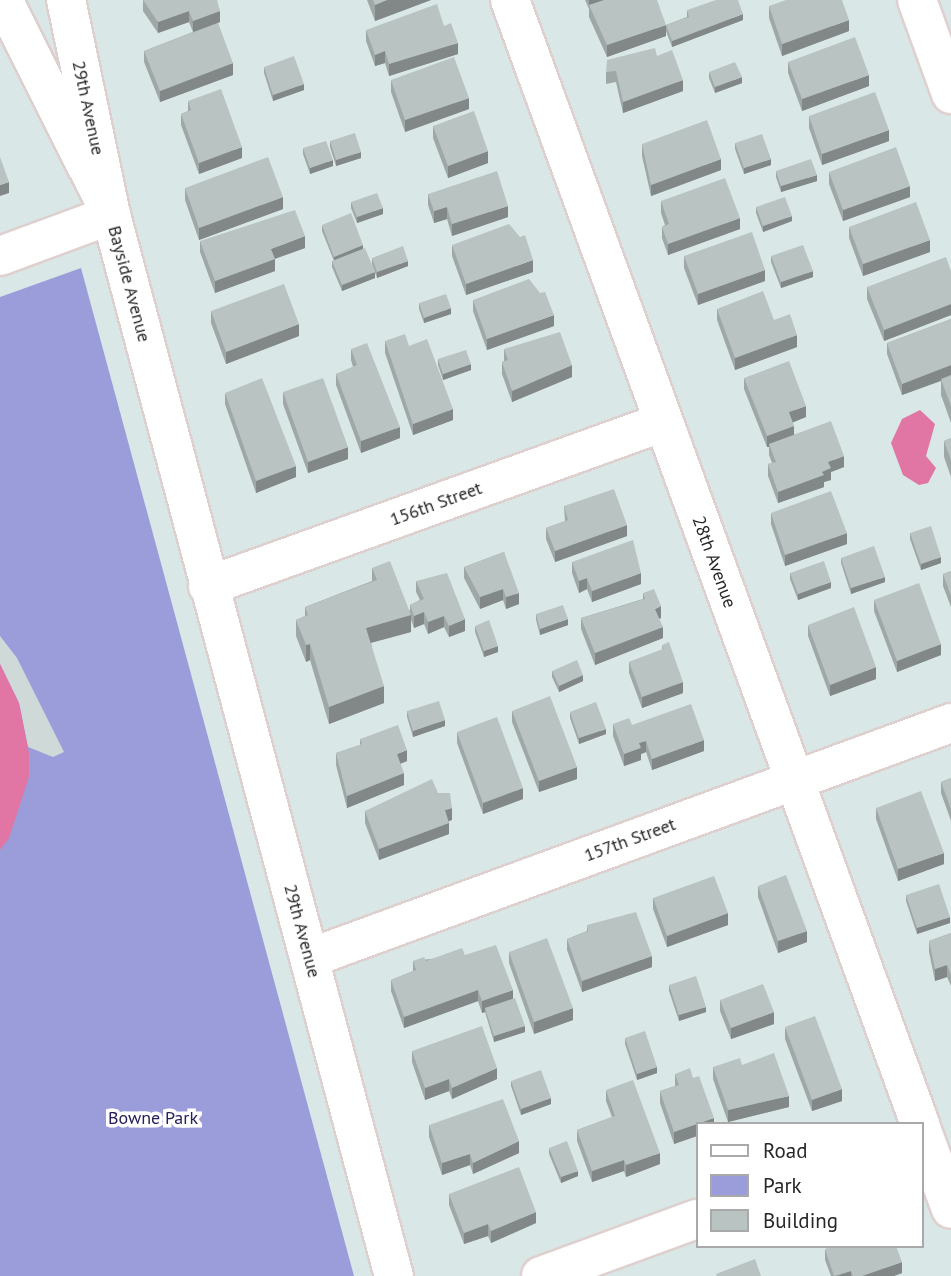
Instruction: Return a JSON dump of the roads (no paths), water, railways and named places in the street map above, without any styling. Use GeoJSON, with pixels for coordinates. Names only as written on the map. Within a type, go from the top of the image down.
{"type":"FeatureCollection","features":[{"type":"Feature","properties":{"kind":"street","name":"Bayside Avenue"},"geometry":{"type":"LineString","coordinates":[[3,0],[111,215],[208,586]]}},
{"type":"Feature","properties":{"kind":"street","name":"29th Avenue"},"geometry":{"type":"LineString","coordinates":[[66,0],[111,215]]}},
{"type":"Feature","properties":{"kind":"street","name":"28th Avenue"},"geometry":{"type":"LineString","coordinates":[[510,0],[919,1122]]}},
{"type":"Feature","properties":{"kind":"street"},"geometry":{"type":"LineString","coordinates":[[917,0],[951,94]]}},
{"type":"Feature","properties":{"kind":"street"},"geometry":{"type":"LineString","coordinates":[[0,256],[111,215]]}},
{"type":"Feature","properties":{"kind":"street","name":"156th Street"},"geometry":{"type":"LineString","coordinates":[[208,586],[663,422]]}},
{"type":"Feature","properties":{"kind":"street","name":"29th Avenue"},"geometry":{"type":"LineString","coordinates":[[208,586],[394,1276]]}},
{"type":"Feature","properties":{"kind":"street","name":"157th Street"},"geometry":{"type":"LineString","coordinates":[[310,958],[951,723]]}},
{"type":"Feature","properties":{"kind":"street","name":"28th Avenue"},"geometry":{"type":"LineString","coordinates":[[923,1134],[951,1209]]}},
{"type":"Feature","properties":{"kind":"street"},"geometry":{"type":"LineString","coordinates":[[541,1276],[696,1219]]}},
{"type":"Feature","properties":{"kind":"park label","name":"Bowne Park"},"geometry":{"type":"Point","coordinates":[153,1118]}}]}
